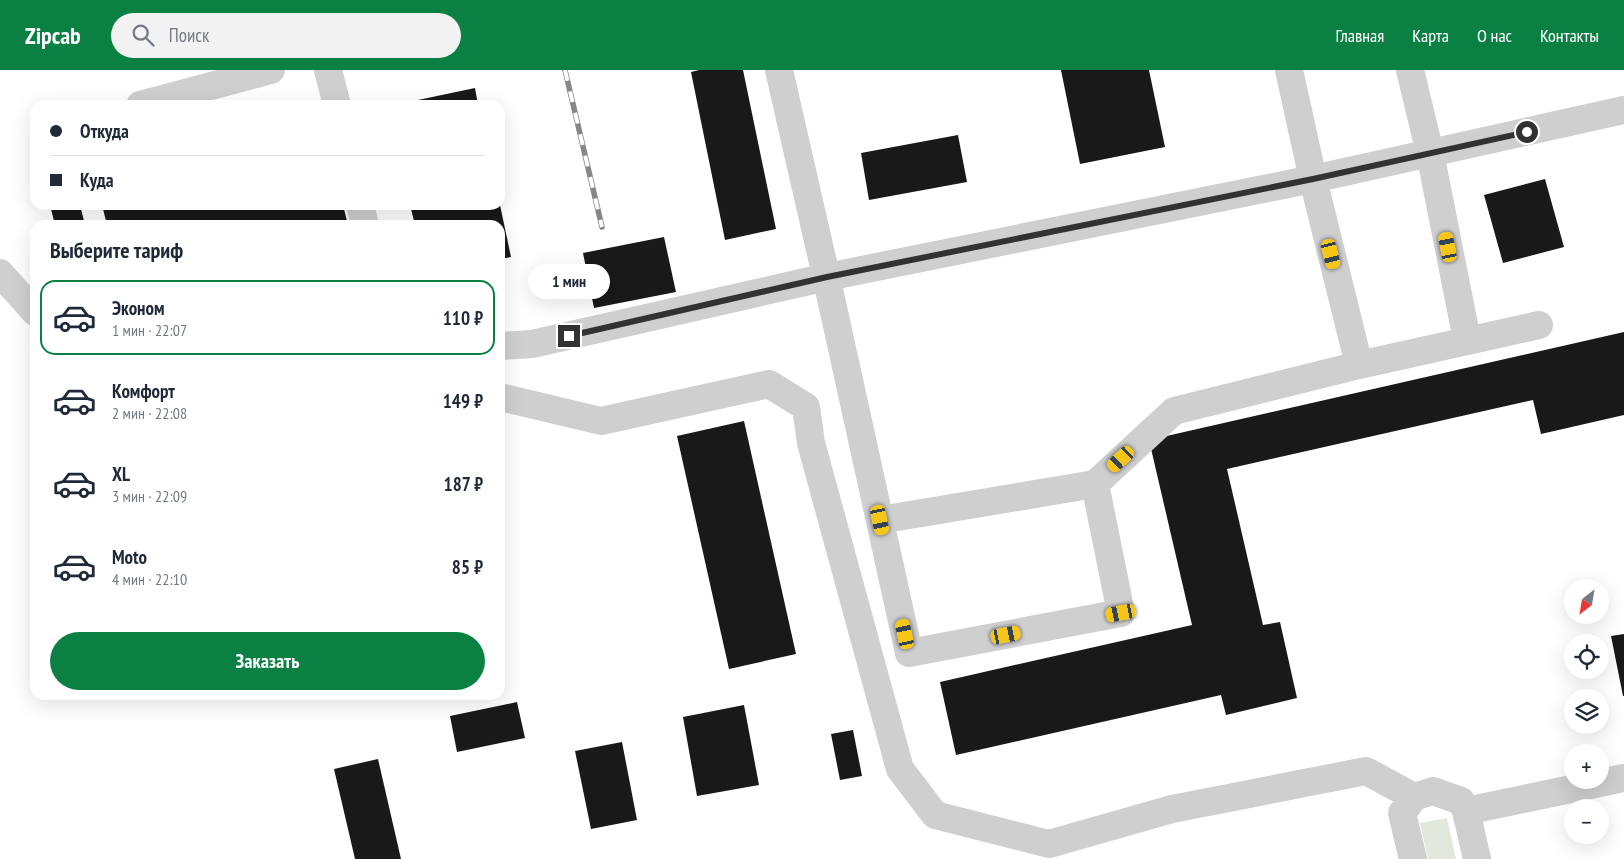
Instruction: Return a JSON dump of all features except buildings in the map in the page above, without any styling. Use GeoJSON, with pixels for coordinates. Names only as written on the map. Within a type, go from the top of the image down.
{"type":"FeatureCollection","features":[{"type":"Feature","properties":{"kind":"street"},"geometry":{"type":"LineString","coordinates":[[159,100],[271,70]]}},
{"type":"Feature","properties":{"kind":"street"},"geometry":{"type":"LineString","coordinates":[[328,70],[335,100]]}},
{"type":"Feature","properties":{"kind":"street"},"geometry":{"type":"LineString","coordinates":[[779,70],[827,277],[909,653],[1121,613],[1095,484]]}},
{"type":"Feature","properties":{"kind":"street"},"geometry":{"type":"LineString","coordinates":[[1289,70],[1313,179],[1359,365]]}},
{"type":"Feature","properties":{"kind":"street"},"geometry":{"type":"LineString","coordinates":[[1410,70],[1430,153],[1467,340]]}},
{"type":"Feature","properties":{"kind":"street"},"geometry":{"type":"LineString","coordinates":[[505,346],[532,344],[827,277],[1313,179],[1624,110]]}},
{"type":"Feature","properties":{"kind":"street"},"geometry":{"type":"LineString","coordinates":[[0,273],[30,306]]}},
{"type":"Feature","properties":{"kind":"street"},"geometry":{"type":"LineString","coordinates":[[880,520],[1095,484],[1174,411],[1359,365],[1539,325]]}},
{"type":"Feature","properties":{"kind":"street"},"geometry":{"type":"LineString","coordinates":[[505,398],[601,421],[769,384],[806,407],[811,444],[900,769],[935,815],[1049,844],[1172,809],[1366,771],[1408,805],[1413,859]]}},
{"type":"Feature","properties":{"kind":"street"},"geometry":{"type":"LineString","coordinates":[[1466,812],[1624,778]]}},
{"type":"Feature","properties":{"kind":"street"},"geometry":{"type":"LineString","coordinates":[[1408,805],[1433,791],[1461,801],[1466,812],[1477,859]]}},
{"type":"Feature","properties":{"kind":"shaded area"},"geometry":{"type":"Polygon","coordinates":[[[1447,818],[1456,859],[1428,859],[1420,823],[1447,818]]]}},
{"type":"Feature","properties":{"kind":"railway"},"geometry":{"type":"LineString","coordinates":[[565,70],[602,227]]}},
{"type":"Feature","properties":{"kind":"route"},"geometry":{"type":"LineString","coordinates":[[569,336],[827,277],[1313,179],[1527,132]]}}]}
